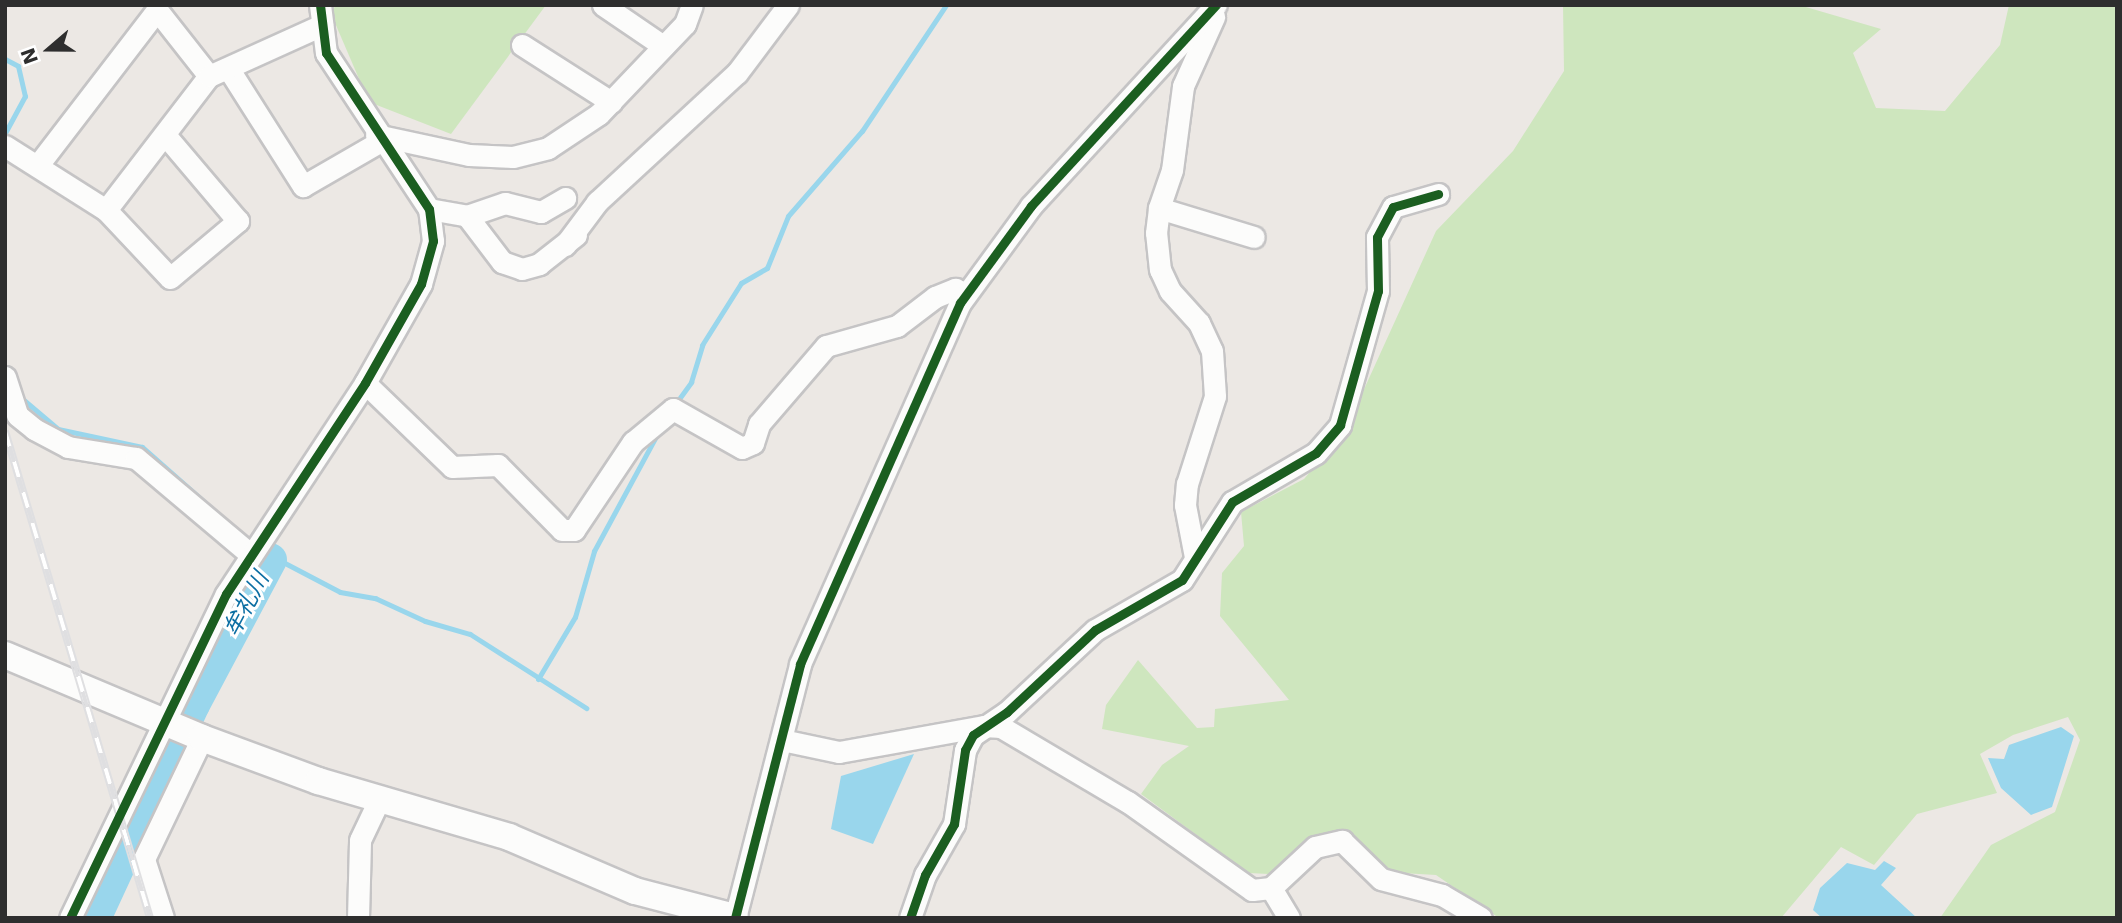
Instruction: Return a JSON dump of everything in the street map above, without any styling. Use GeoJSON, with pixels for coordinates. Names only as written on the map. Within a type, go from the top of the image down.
{"type":"FeatureCollection","features":[{"type":"Feature","properties":{"kind":"street"},"geometry":{"type":"LineString","coordinates":[[603,5],[663,47]]}},
{"type":"Feature","properties":{"kind":"street"},"geometry":{"type":"LineString","coordinates":[[38,165],[157,10],[219,72],[303,186],[379,138],[469,155],[513,157],[548,148],[611,102],[685,24],[692,5]]}},
{"type":"Feature","properties":{"kind":"street"},"geometry":{"type":"LineString","coordinates":[[565,245],[597,202],[737,73],[788,5]]}},
{"type":"Feature","properties":{"kind":"street"},"geometry":{"type":"LineString","coordinates":[[1195,556],[1186,494],[1215,396],[1212,351],[1199,323],[1170,291],[1160,270],[1159,208],[1172,170],[1183,86],[1217,5]]}},
{"type":"Feature","properties":{"kind":"street"},"geometry":{"type":"LineString","coordinates":[[5,655],[200,737],[379,800],[509,836],[635,891],[738,916],[800,664],[935,352],[966,294],[1031,206],[1217,5]]}},
{"type":"Feature","properties":{"kind":"street"},"geometry":{"type":"LineString","coordinates":[[70,918],[226,594],[365,383],[421,284],[433,242],[429,209],[379,138],[326,53],[321,15],[219,72],[106,210]]}},
{"type":"Feature","properties":{"kind":"street"},"geometry":{"type":"LineString","coordinates":[[522,45],[611,102]]}},
{"type":"Feature","properties":{"kind":"street"},"geometry":{"type":"LineString","coordinates":[[6,147],[106,210],[170,278],[238,221],[165,135]]}},
{"type":"Feature","properties":{"kind":"street"},"geometry":{"type":"LineString","coordinates":[[467,216],[502,262],[522,269],[539,264],[565,245],[636,183]]}},
{"type":"Feature","properties":{"kind":"street"},"geometry":{"type":"LineString","coordinates":[[910,918],[925,875],[954,824],[965,750],[972,735],[1007,712],[1096,631],[1182,580],[1231,502],[1316,453],[1340,425],[1378,291],[1377,237],[1392,206],[1438,194]]}},
{"type":"Feature","properties":{"kind":"street"},"geometry":{"type":"LineString","coordinates":[[429,209],[467,216],[505,203],[541,212],[565,198]]}},
{"type":"Feature","properties":{"kind":"street"},"geometry":{"type":"LineString","coordinates":[[1159,208],[1254,237]]}},
{"type":"Feature","properties":{"kind":"street"},"geometry":{"type":"LineString","coordinates":[[365,383],[452,467],[498,465],[562,530],[574,530],[633,442],[673,409],[742,448],[752,443],[759,424],[825,346],[897,326],[934,297],[955,289],[966,294]]}},
{"type":"Feature","properties":{"kind":"street"},"geometry":{"type":"LineString","coordinates":[[5,377],[17,415],[34,429],[68,447],[136,458],[251,555]]}},
{"type":"Feature","properties":{"kind":"street"},"geometry":{"type":"LineString","coordinates":[[782,740],[839,752],[984,726],[1001,727],[1128,803],[1236,883],[1252,890],[1270,888],[1315,847],[1342,841],[1381,879],[1442,895],[1481,918]]}},
{"type":"Feature","properties":{"kind":"street"},"geometry":{"type":"LineString","coordinates":[[163,918],[144,859],[200,737]]}},
{"type":"Feature","properties":{"kind":"street"},"geometry":{"type":"LineString","coordinates":[[358,918],[360,841],[379,800]]}},
{"type":"Feature","properties":{"kind":"street"},"geometry":{"type":"LineString","coordinates":[[1270,888],[1289,918]]}},
{"type":"Feature","properties":{"kind":"green space"},"geometry":{"type":"Polygon","coordinates":[[[335,5],[546,5],[451,134],[369,102],[332,16],[335,5]]]}},
{"type":"Feature","properties":{"kind":"green space"},"geometry":{"type":"Polygon","coordinates":[[[1563,5],[1799,5],[1881,29],[1853,53],[1876,108],[1945,111],[2000,45],[2009,5],[2117,5],[2117,918],[1940,918],[1991,845],[2055,812],[2080,740],[2068,717],[2013,735],[1980,754],[1997,793],[1917,814],[1874,865],[1841,847],[1781,918],[1499,918],[1436,875],[1385,872],[1318,838],[1269,874],[1248,873],[1141,794],[1162,765],[1189,746],[1102,729],[1106,705],[1138,660],[1197,728],[1214,727],[1215,709],[1289,700],[1220,616],[1222,573],[1244,546],[1241,512],[1304,479],[1345,431],[1436,231],[1513,151],[1564,71],[1563,5]]]}},
{"type":"Feature","properties":{"kind":"water"},"geometry":{"type":"Polygon","coordinates":[[[2061,727],[2074,736],[2052,807],[2031,815],[2001,788],[1988,758],[2004,759],[2009,745],[2061,727]]]}},
{"type":"Feature","properties":{"kind":"water"},"geometry":{"type":"Polygon","coordinates":[[[914,754],[873,844],[831,829],[841,776],[914,754]]]}},
{"type":"Feature","properties":{"kind":"water"},"geometry":{"type":"Polygon","coordinates":[[[126,818],[143,839],[106,918],[76,918],[126,818]]]}},
{"type":"Feature","properties":{"kind":"water"},"geometry":{"type":"Polygon","coordinates":[[[1884,861],[1896,868],[1881,885],[1917,918],[1822,918],[1813,910],[1820,888],[1847,863],[1875,870],[1884,861]]]}},
{"type":"Feature","properties":{"kind":"waterway"},"geometry":{"type":"LineString","coordinates":[[676,403],[691,382],[702,345],[741,283],[767,268],[788,216],[862,131],[946,5]]}},
{"type":"Feature","properties":{"kind":"waterway","name":"牟礼川"},"geometry":{"type":"LineString","coordinates":[[5,59],[18,66],[25,96],[5,133]]}},
{"type":"Feature","properties":{"kind":"waterway","name":"牟礼川"},"geometry":{"type":"LineString","coordinates":[[19,396],[58,429],[142,447],[234,528]]}},
{"type":"Feature","properties":{"kind":"waterway"},"geometry":{"type":"LineString","coordinates":[[538,679],[575,617],[594,551],[659,431]]}},
{"type":"Feature","properties":{"kind":"waterway"},"geometry":{"type":"LineString","coordinates":[[260,550],[340,592],[375,598],[425,621],[470,634],[586,708]]}},
{"type":"Feature","properties":{"kind":"waterway","name":"牟礼川"},"geometry":{"type":"LineString","coordinates":[[94,918],[193,704],[270,559]]}},
{"type":"Feature","properties":{"kind":"railway"},"geometry":{"type":"LineString","coordinates":[[5,431],[150,918]]}},
{"type":"Feature","properties":{"kind":"cycle path"},"geometry":{"type":"LineString","coordinates":[[70,918],[226,594],[365,383],[421,284],[433,241],[429,209],[326,53],[320,5]]}},
{"type":"Feature","properties":{"kind":"cycle path"},"geometry":{"type":"LineString","coordinates":[[735,918],[800,664],[960,303],[1031,206],[1216,5]]}},
{"type":"Feature","properties":{"kind":"cycle path"},"geometry":{"type":"LineString","coordinates":[[910,918],[925,875],[954,824],[965,750],[973,735],[1007,712],[1095,630],[1182,580],[1232,502],[1316,453],[1340,425],[1378,291],[1377,237],[1393,207],[1438,194]]}}]}
